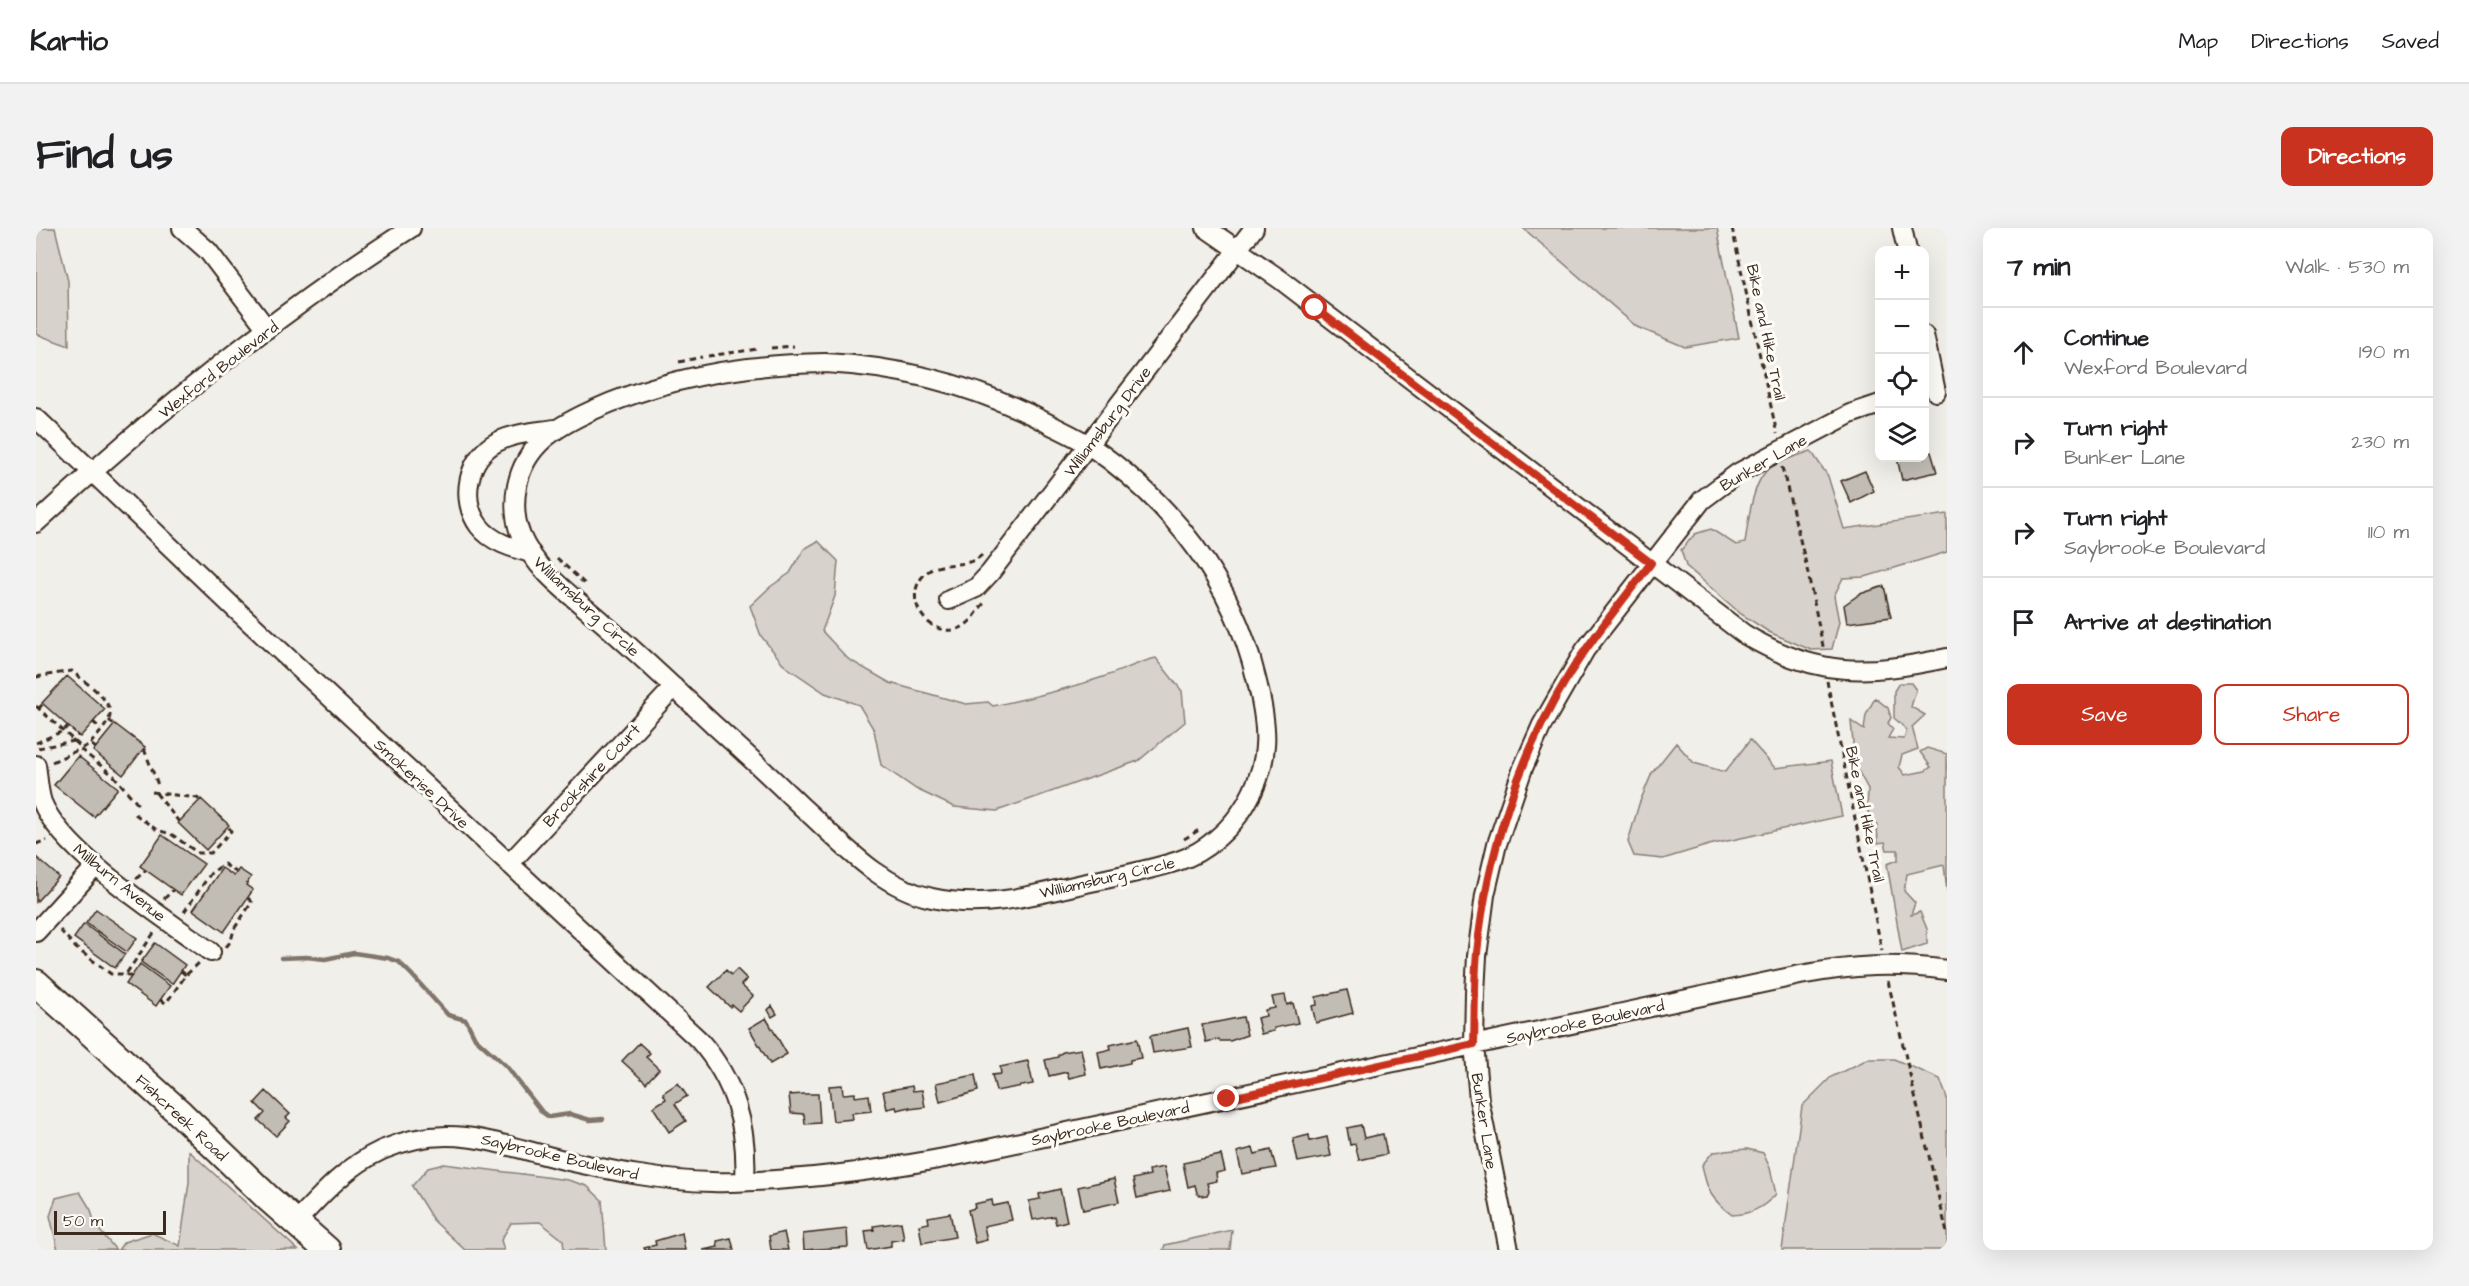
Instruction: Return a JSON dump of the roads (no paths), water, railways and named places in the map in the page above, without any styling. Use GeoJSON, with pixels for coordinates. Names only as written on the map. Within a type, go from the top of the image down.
{"type":"FeatureCollection","features":[{"type":"Feature","properties":{"kind":"main road","name":"Fishcreek Road"},"geometry":{"type":"LineString","coordinates":[[36,983],[327,1250]]}},
{"type":"Feature","properties":{"kind":"street"},"geometry":{"type":"LineString","coordinates":[[182,228],[208,251],[267,329]]}},
{"type":"Feature","properties":{"kind":"street","name":"Wexford Boulevard"},"geometry":{"type":"LineString","coordinates":[[36,524],[93,471],[267,329],[411,228]]}},
{"type":"Feature","properties":{"kind":"street"},"geometry":{"type":"LineString","coordinates":[[1206,228],[1281,280],[1744,634],[1770,650],[1814,665],[1857,672],[1883,670],[1947,658]]}},
{"type":"Feature","properties":{"kind":"street","name":"Williamsburg Drive"},"geometry":{"type":"LineString","coordinates":[[949,600],[976,588],[990,573],[1254,228]]}},
{"type":"Feature","properties":{"kind":"street"},"geometry":{"type":"LineString","coordinates":[[1902,228],[1906,246]]}},
{"type":"Feature","properties":{"kind":"street"},"geometry":{"type":"LineString","coordinates":[[1928,354],[1936,392]]}},
{"type":"Feature","properties":{"kind":"street","name":"Williamsburg Circle"},"geometry":{"type":"LineString","coordinates":[[825,363],[920,374],[959,384],[1013,405],[1089,445],[1151,496],[1175,520],[1225,593],[1250,650],[1264,711],[1266,751],[1251,796],[1234,822],[1187,858],[1156,868],[992,902],[956,902],[916,894],[873,871],[573,597],[531,553],[521,537],[517,523],[516,489],[520,472],[529,455],[556,429],[607,404],[669,382],[765,365],[825,363]]}},
{"type":"Feature","properties":{"kind":"street","name":"Bunker Lane"},"geometry":{"type":"LineString","coordinates":[[1509,1250],[1483,1124],[1474,1044],[1476,956],[1497,844],[1514,790],[1542,725],[1585,650],[1702,500],[1738,473],[1850,414],[1875,406]]}},
{"type":"Feature","properties":{"kind":"street","name":"Smokerise Drive"},"geometry":{"type":"LineString","coordinates":[[36,418],[231,605],[660,1001],[712,1056],[725,1075],[739,1108],[745,1138],[745,1181]]}},
{"type":"Feature","properties":{"kind":"street"},"geometry":{"type":"LineString","coordinates":[[531,553],[507,547],[479,526],[470,509],[468,486],[474,465],[484,451],[498,441],[520,434],[556,429]]}},
{"type":"Feature","properties":{"kind":"street","name":"Brookshire Court"},"geometry":{"type":"LineString","coordinates":[[509,864],[674,687]]}},
{"type":"Feature","properties":{"kind":"street","name":"Millburn Avenue"},"geometry":{"type":"LineString","coordinates":[[36,765],[42,801],[52,819],[96,866],[170,922],[217,951]]}},
{"type":"Feature","properties":{"kind":"street"},"geometry":{"type":"LineString","coordinates":[[36,932],[96,866]]}},
{"type":"Feature","properties":{"kind":"street","name":"Saybrooke Boulevard"},"geometry":{"type":"LineString","coordinates":[[296,1222],[329,1186],[366,1159],[397,1144],[447,1135],[470,1136],[507,1143],[546,1156],[617,1172],[712,1182],[834,1176],[900,1167],[1836,968],[1885,964],[1947,970]]}},
{"type":"Feature","properties":{"kind":"waterway"},"geometry":{"type":"LineString","coordinates":[[281,958],[325,959],[354,953],[399,962],[448,1015],[466,1020],[475,1038],[506,1066],[542,1112],[549,1117],[570,1114],[590,1120],[603,1119]]}}]}
